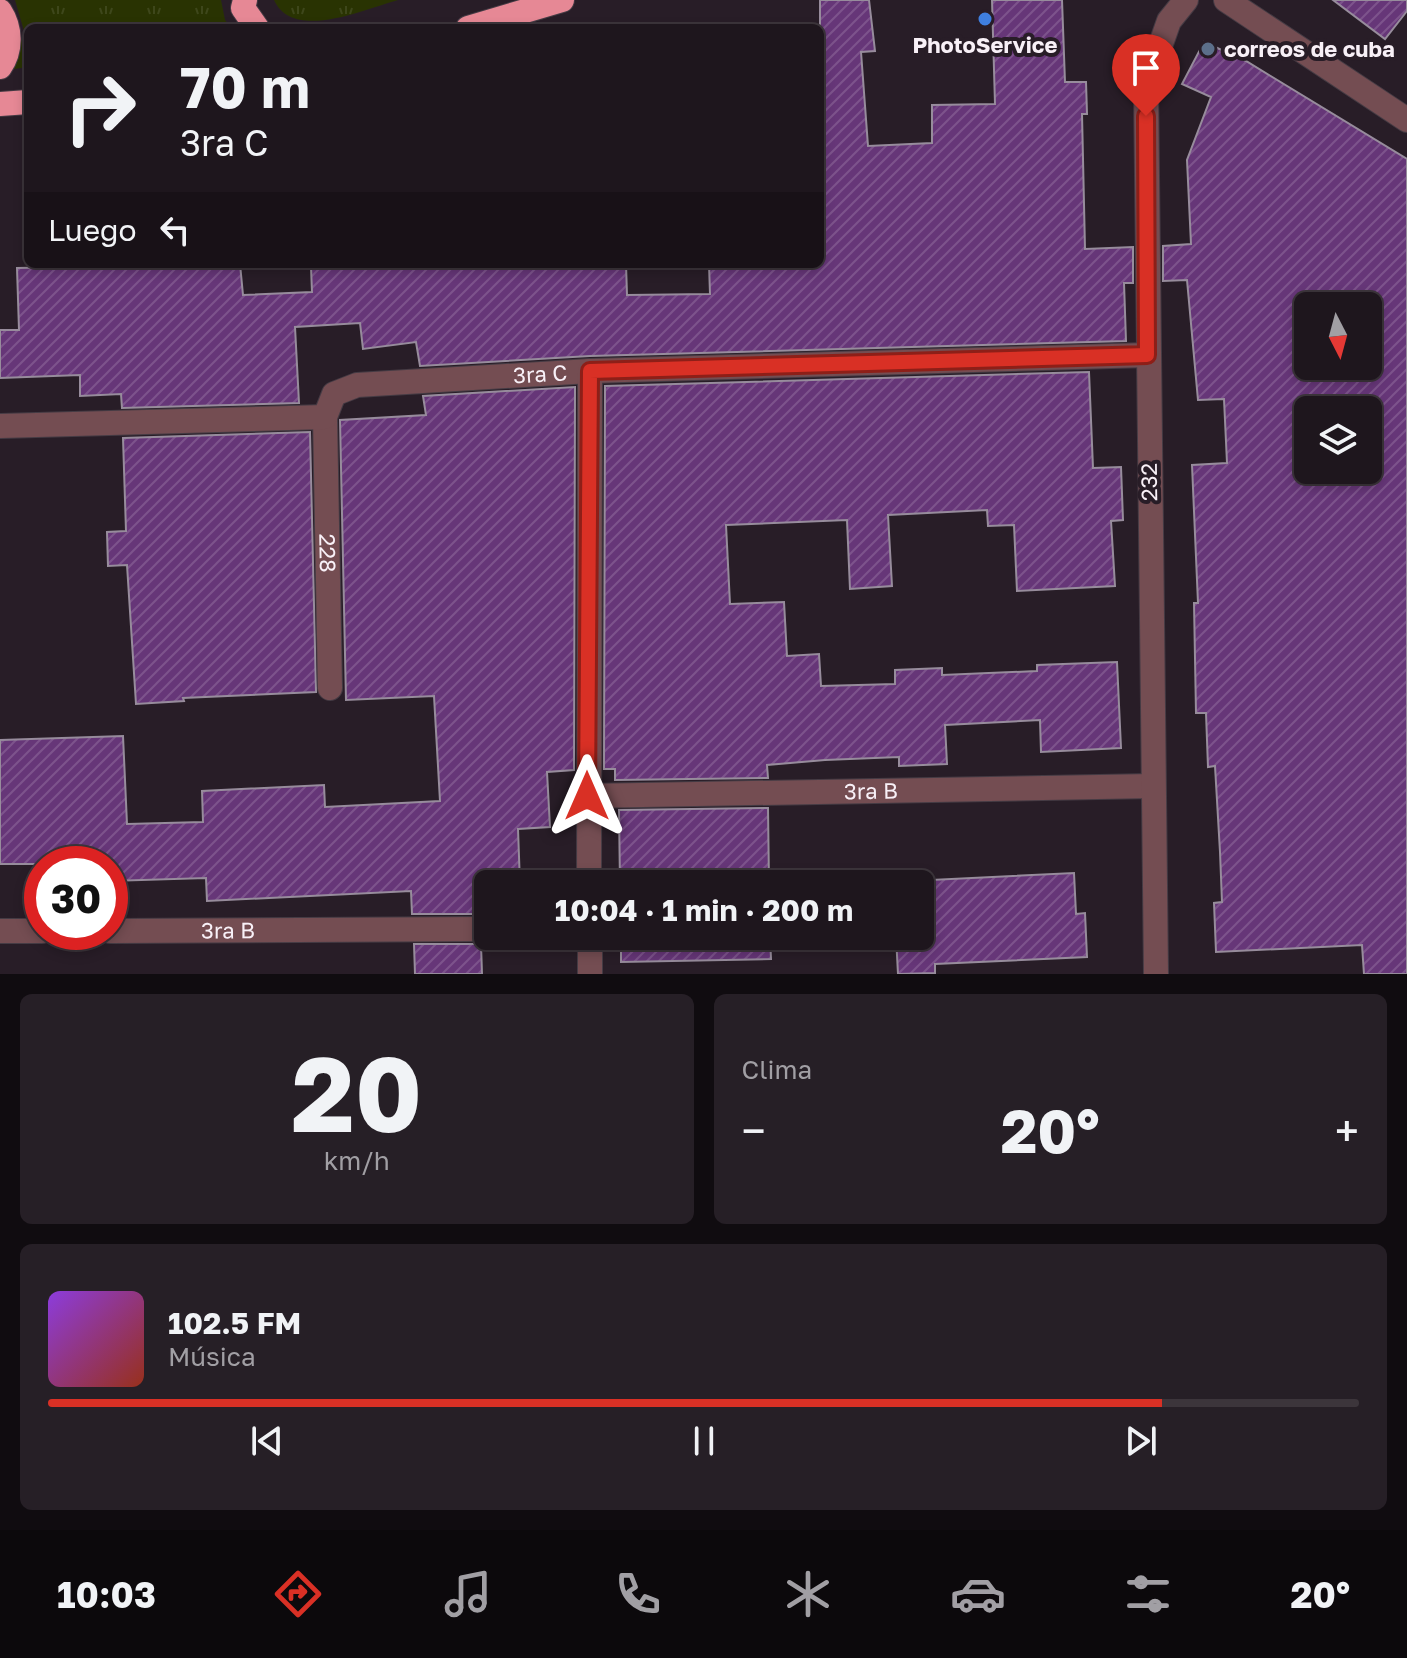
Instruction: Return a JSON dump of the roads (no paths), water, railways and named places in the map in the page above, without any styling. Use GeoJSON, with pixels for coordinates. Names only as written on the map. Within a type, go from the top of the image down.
{"type":"FeatureCollection","features":[{"type":"Feature","properties":{"kind":"highway"},"geometry":{"type":"LineString","coordinates":[[245,0],[243,8],[254,24]]}},
{"type":"Feature","properties":{"kind":"highway"},"geometry":{"type":"LineString","coordinates":[[481,24],[561,0]]}},
{"type":"Feature","properties":{"kind":"highway"},"geometry":{"type":"LineString","coordinates":[[0,11],[10,31],[5,60],[0,67]]}},
{"type":"Feature","properties":{"kind":"highway"},"geometry":{"type":"LineString","coordinates":[[0,104],[24,102]]}},
{"type":"Feature","properties":{"kind":"street","name":"232"},"geometry":{"type":"LineString","coordinates":[[1156,974],[1146,86],[1169,21],[1186,0]]}},
{"type":"Feature","properties":{"kind":"street"},"geometry":{"type":"LineString","coordinates":[[1226,0],[1407,120]]}},
{"type":"Feature","properties":{"kind":"street","name":"3ra C"},"geometry":{"type":"LineString","coordinates":[[325,417],[334,394],[357,385],[590,371],[1147,355]]}},
{"type":"Feature","properties":{"kind":"street"},"geometry":{"type":"LineString","coordinates":[[589,870],[590,371]]}},
{"type":"Feature","properties":{"kind":"street"},"geometry":{"type":"LineString","coordinates":[[0,426],[325,417]]}},
{"type":"Feature","properties":{"kind":"street","name":"228"},"geometry":{"type":"LineString","coordinates":[[325,417],[330,688]]}},
{"type":"Feature","properties":{"kind":"street","name":"3ra B"},"geometry":{"type":"LineString","coordinates":[[587,796],[1153,786]]}},
{"type":"Feature","properties":{"kind":"street","name":"3ra B"},"geometry":{"type":"LineString","coordinates":[[128,931],[474,929]]}},
{"type":"Feature","properties":{"kind":"street"},"geometry":{"type":"LineString","coordinates":[[0,931],[24,931]]}},
{"type":"Feature","properties":{"kind":"street"},"geometry":{"type":"LineString","coordinates":[[590,950],[590,974]]}},
{"type":"Feature","properties":{"kind":"place","name":"PhotoService"},"geometry":{"type":"Point","coordinates":[985,19]}},
{"type":"Feature","properties":{"kind":"place","name":"correos de cuba"},"geometry":{"type":"Point","coordinates":[1208,49]}}]}
